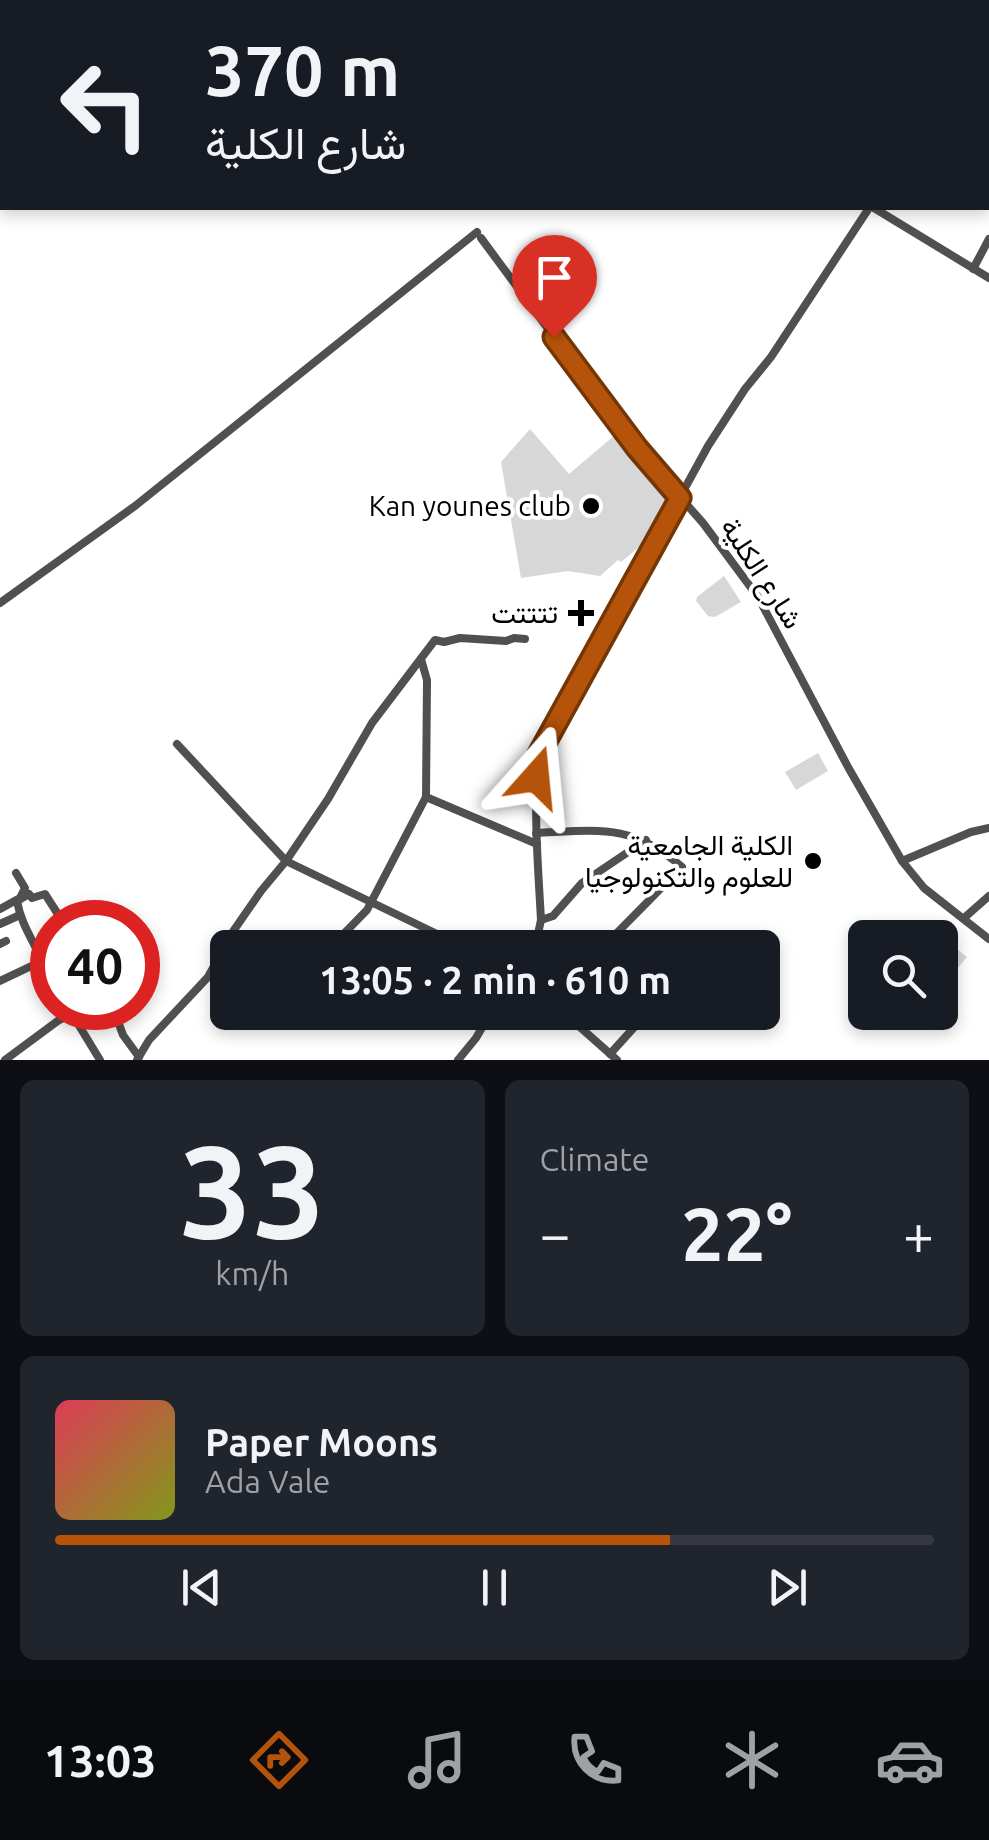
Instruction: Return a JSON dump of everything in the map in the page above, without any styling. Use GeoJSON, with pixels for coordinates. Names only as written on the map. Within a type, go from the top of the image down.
{"type":"FeatureCollection","features":[{"type":"Feature","properties":{"kind":"street"},"geometry":{"type":"LineString","coordinates":[[539,930],[539,754],[725,418],[871,210]]}},
{"type":"Feature","properties":{"kind":"street"},"geometry":{"type":"LineString","coordinates":[[875,210],[989,278]]}},
{"type":"Feature","properties":{"kind":"street","name":"شارع الكلية"},"geometry":{"type":"LineString","coordinates":[[0,604],[135,506],[479,234],[605,406],[758,597],[902,861],[924,888],[989,939]]}},
{"type":"Feature","properties":{"kind":"street"},"geometry":{"type":"LineString","coordinates":[[973,269],[989,239]]}},
{"type":"Feature","properties":{"kind":"street"},"geometry":{"type":"LineString","coordinates":[[121,1030],[138,1058],[149,1040],[208,977],[243,917],[328,799],[372,723],[435,640],[525,639]]}},
{"type":"Feature","properties":{"kind":"street"},"geometry":{"type":"LineString","coordinates":[[349,930],[373,902],[426,797],[427,680],[422,660]]}},
{"type":"Feature","properties":{"kind":"street"},"geometry":{"type":"LineString","coordinates":[[178,744],[286,861],[430,930]]}},
{"type":"Feature","properties":{"kind":"street"},"geometry":{"type":"LineString","coordinates":[[426,797],[537,844]]}},
{"type":"Feature","properties":{"kind":"street"},"geometry":{"type":"LineString","coordinates":[[902,861],[989,828]]}},
{"type":"Feature","properties":{"kind":"street"},"geometry":{"type":"LineString","coordinates":[[536,833],[610,830],[646,840],[682,867],[620,930]]}},
{"type":"Feature","properties":{"kind":"street"},"geometry":{"type":"LineString","coordinates":[[540,920],[553,916],[582,883],[646,840]]}},
{"type":"Feature","properties":{"kind":"street"},"geometry":{"type":"LineString","coordinates":[[0,909],[20,898],[25,888],[16,874]]}},
{"type":"Feature","properties":{"kind":"street"},"geometry":{"type":"LineString","coordinates":[[0,981],[42,961],[20,916],[18,901],[29,894],[32,898],[45,894],[49,900]]}},
{"type":"Feature","properties":{"kind":"street"},"geometry":{"type":"LineString","coordinates":[[964,918],[989,896]]}},
{"type":"Feature","properties":{"kind":"street"},"geometry":{"type":"LineString","coordinates":[[0,924],[20,916]]}},
{"type":"Feature","properties":{"kind":"street"},"geometry":{"type":"LineString","coordinates":[[5,1060],[72,1014],[100,1060]]}},
{"type":"Feature","properties":{"kind":"street"},"geometry":{"type":"LineString","coordinates":[[458,1060],[481,1030]]}},
{"type":"Feature","properties":{"kind":"street"},"geometry":{"type":"LineString","coordinates":[[583,1030],[614,1057],[634,1030]]}},
{"type":"Feature","properties":{"kind":"shaded area","name":"Kan younes club"},"geometry":{"type":"Polygon","coordinates":[[[530,429],[569,474],[615,435],[673,503],[671,515],[649,534],[651,537],[600,576],[568,571],[521,578],[501,462],[530,429]]]}},
{"type":"Feature","properties":{"kind":"shaded area"},"geometry":{"type":"Polygon","coordinates":[[[724,576],[741,602],[715,617],[708,616],[697,597],[724,576]]]}},
{"type":"Feature","properties":{"kind":"shaded area"},"geometry":{"type":"Polygon","coordinates":[[[818,753],[828,771],[796,790],[785,772],[818,753]]]}},
{"type":"Feature","properties":{"kind":"shaded area"},"geometry":{"type":"Polygon","coordinates":[[[958,950],[967,957],[958,968],[958,950]]]}},
{"type":"Feature","properties":{"kind":"place","name":"Kan younes club"},"geometry":{"type":"Point","coordinates":[591,506]}},
{"type":"Feature","properties":{"kind":"place","name":"تتتتت"},"geometry":{"type":"Point","coordinates":[581,613]}},
{"type":"Feature","properties":{"kind":"place","name":"الكلية الجامعية للعلوم والتكنولوجيا"},"geometry":{"type":"Point","coordinates":[813,861]}},
{"type":"Feature","properties":{"kind":"route"},"geometry":{"type":"LineString","coordinates":[[536,777],[539,754],[680,498],[637,448],[554,337]]}}]}
